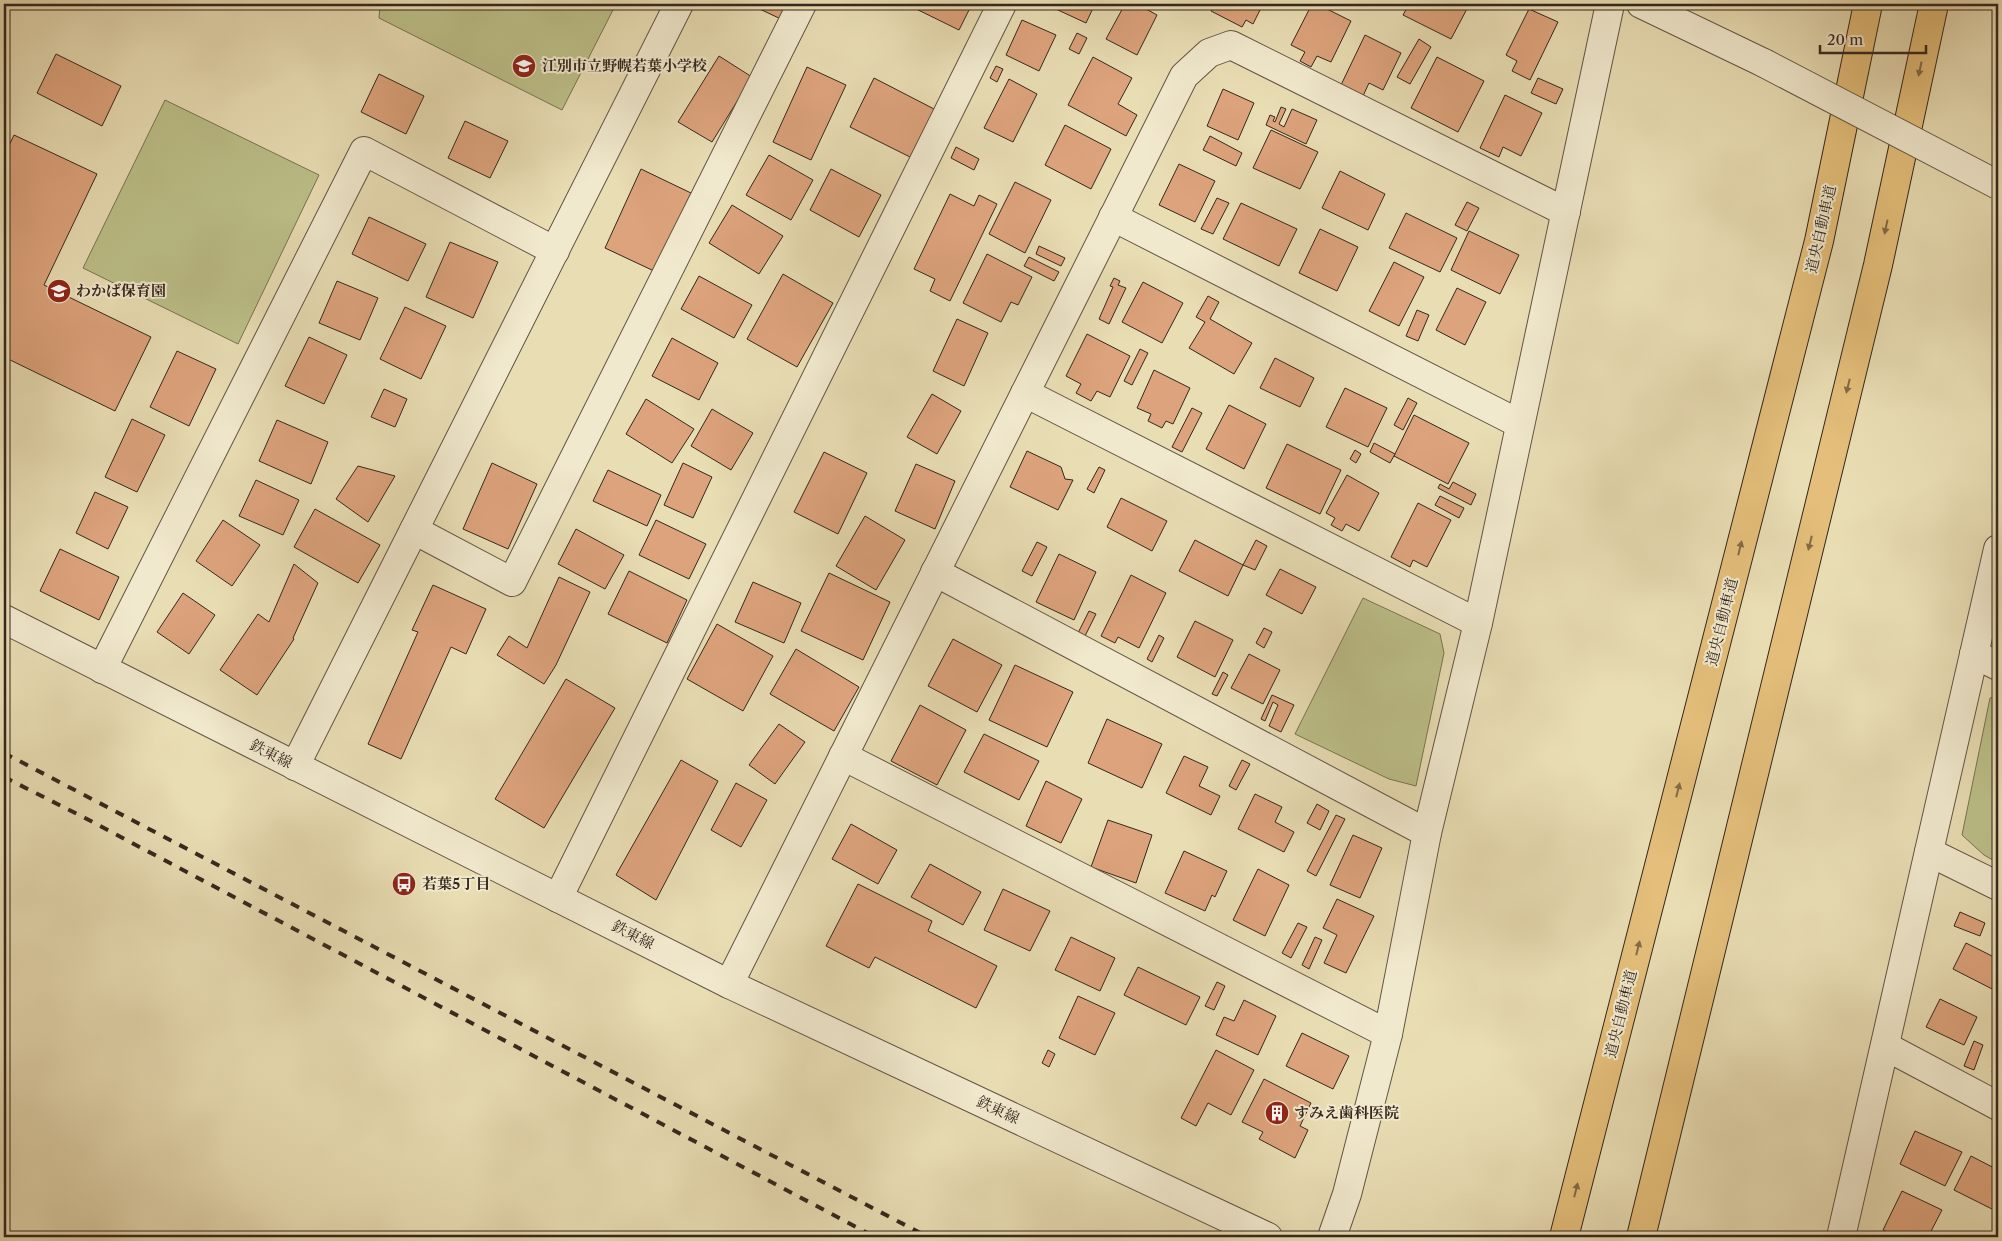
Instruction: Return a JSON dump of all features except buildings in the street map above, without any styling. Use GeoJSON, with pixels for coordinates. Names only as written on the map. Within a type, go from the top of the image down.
{"type":"FeatureCollection","features":[{"type":"Feature","properties":{"kind":"highway","name":"道央自動車道"},"geometry":{"type":"LineString","coordinates":[[1564,1237],[1819,241],[1868,4]]}},
{"type":"Feature","properties":{"kind":"highway"},"geometry":{"type":"LineString","coordinates":[[1641,1237],[1875,274],[1934,4]]}},
{"type":"Feature","properties":{"kind":"street"},"geometry":{"type":"LineString","coordinates":[[295,766],[679,4]]}},
{"type":"Feature","properties":{"kind":"street"},"geometry":{"type":"LineString","coordinates":[[414,530],[512,582],[802,4]]}},
{"type":"Feature","properties":{"kind":"street"},"geometry":{"type":"LineString","coordinates":[[558,898],[1002,4]]}},
{"type":"Feature","properties":{"kind":"street"},"geometry":{"type":"LineString","coordinates":[[1332,1237],[1347,1194],[1388,1034],[1426,833],[1478,623],[1610,4]]}},
{"type":"Feature","properties":{"kind":"street"},"geometry":{"type":"LineString","coordinates":[[1641,4],[1764,63],[1998,185]]}},
{"type":"Feature","properties":{"kind":"street"},"geometry":{"type":"LineString","coordinates":[[729,984],[1184,76],[1208,53],[1232,46],[1566,212]]}},
{"type":"Feature","properties":{"kind":"street"},"geometry":{"type":"LineString","coordinates":[[102,669],[364,151],[555,251]]}},
{"type":"Feature","properties":{"kind":"street"},"geometry":{"type":"LineString","coordinates":[[1113,217],[1520,424]]}},
{"type":"Feature","properties":{"kind":"street"},"geometry":{"type":"LineString","coordinates":[[1025,393],[1478,623]]}},
{"type":"Feature","properties":{"kind":"street"},"geometry":{"type":"LineString","coordinates":[[1841,1237],[1929,852],[1986,660],[1998,549]]}},
{"type":"Feature","properties":{"kind":"street"},"geometry":{"type":"LineString","coordinates":[[935,572],[1426,833]]}},
{"type":"Feature","properties":{"kind":"street","name":"鉄東線"},"geometry":{"type":"LineString","coordinates":[[4,620],[729,984],[1268,1237]]}},
{"type":"Feature","properties":{"kind":"street"},"geometry":{"type":"LineString","coordinates":[[843,756],[1388,1034]]}},
{"type":"Feature","properties":{"kind":"street"},"geometry":{"type":"LineString","coordinates":[[1929,852],[1998,886]]}},
{"type":"Feature","properties":{"kind":"street"},"geometry":{"type":"LineString","coordinates":[[1885,1046],[1998,1106]]}},
{"type":"Feature","properties":{"kind":"green space"},"geometry":{"type":"Polygon","coordinates":[[[380,4],[616,4],[562,110],[379,18],[380,4]]]}},
{"type":"Feature","properties":{"kind":"green space"},"geometry":{"type":"Polygon","coordinates":[[[165,100],[319,175],[238,344],[83,268],[165,100]]]}},
{"type":"Feature","properties":{"kind":"green space"},"geometry":{"type":"Polygon","coordinates":[[[1363,598],[1440,634],[1444,653],[1416,786],[1389,779],[1295,734],[1363,598]]]}},
{"type":"Feature","properties":{"kind":"green space"},"geometry":{"type":"Polygon","coordinates":[[[1998,696],[1998,863],[1984,855],[1962,835],[1990,698],[1998,696]]]}},
{"type":"Feature","properties":{"kind":"railway"},"geometry":{"type":"LineString","coordinates":[[4,753],[928,1237]]}},
{"type":"Feature","properties":{"kind":"railway"},"geometry":{"type":"LineString","coordinates":[[4,777],[85,818],[875,1237]]}},
{"type":"Feature","properties":{"kind":"place","name":"江別市立野幌若葉小学校"},"geometry":{"type":"Point","coordinates":[524,66]}},
{"type":"Feature","properties":{"kind":"place","name":"わかば保育園"},"geometry":{"type":"Point","coordinates":[59,291]}},
{"type":"Feature","properties":{"kind":"place","name":"若葉5丁目"},"geometry":{"type":"Point","coordinates":[404,884]}},
{"type":"Feature","properties":{"kind":"place","name":"すみえ歯科医院"},"geometry":{"type":"Point","coordinates":[1277,1113]}}]}
